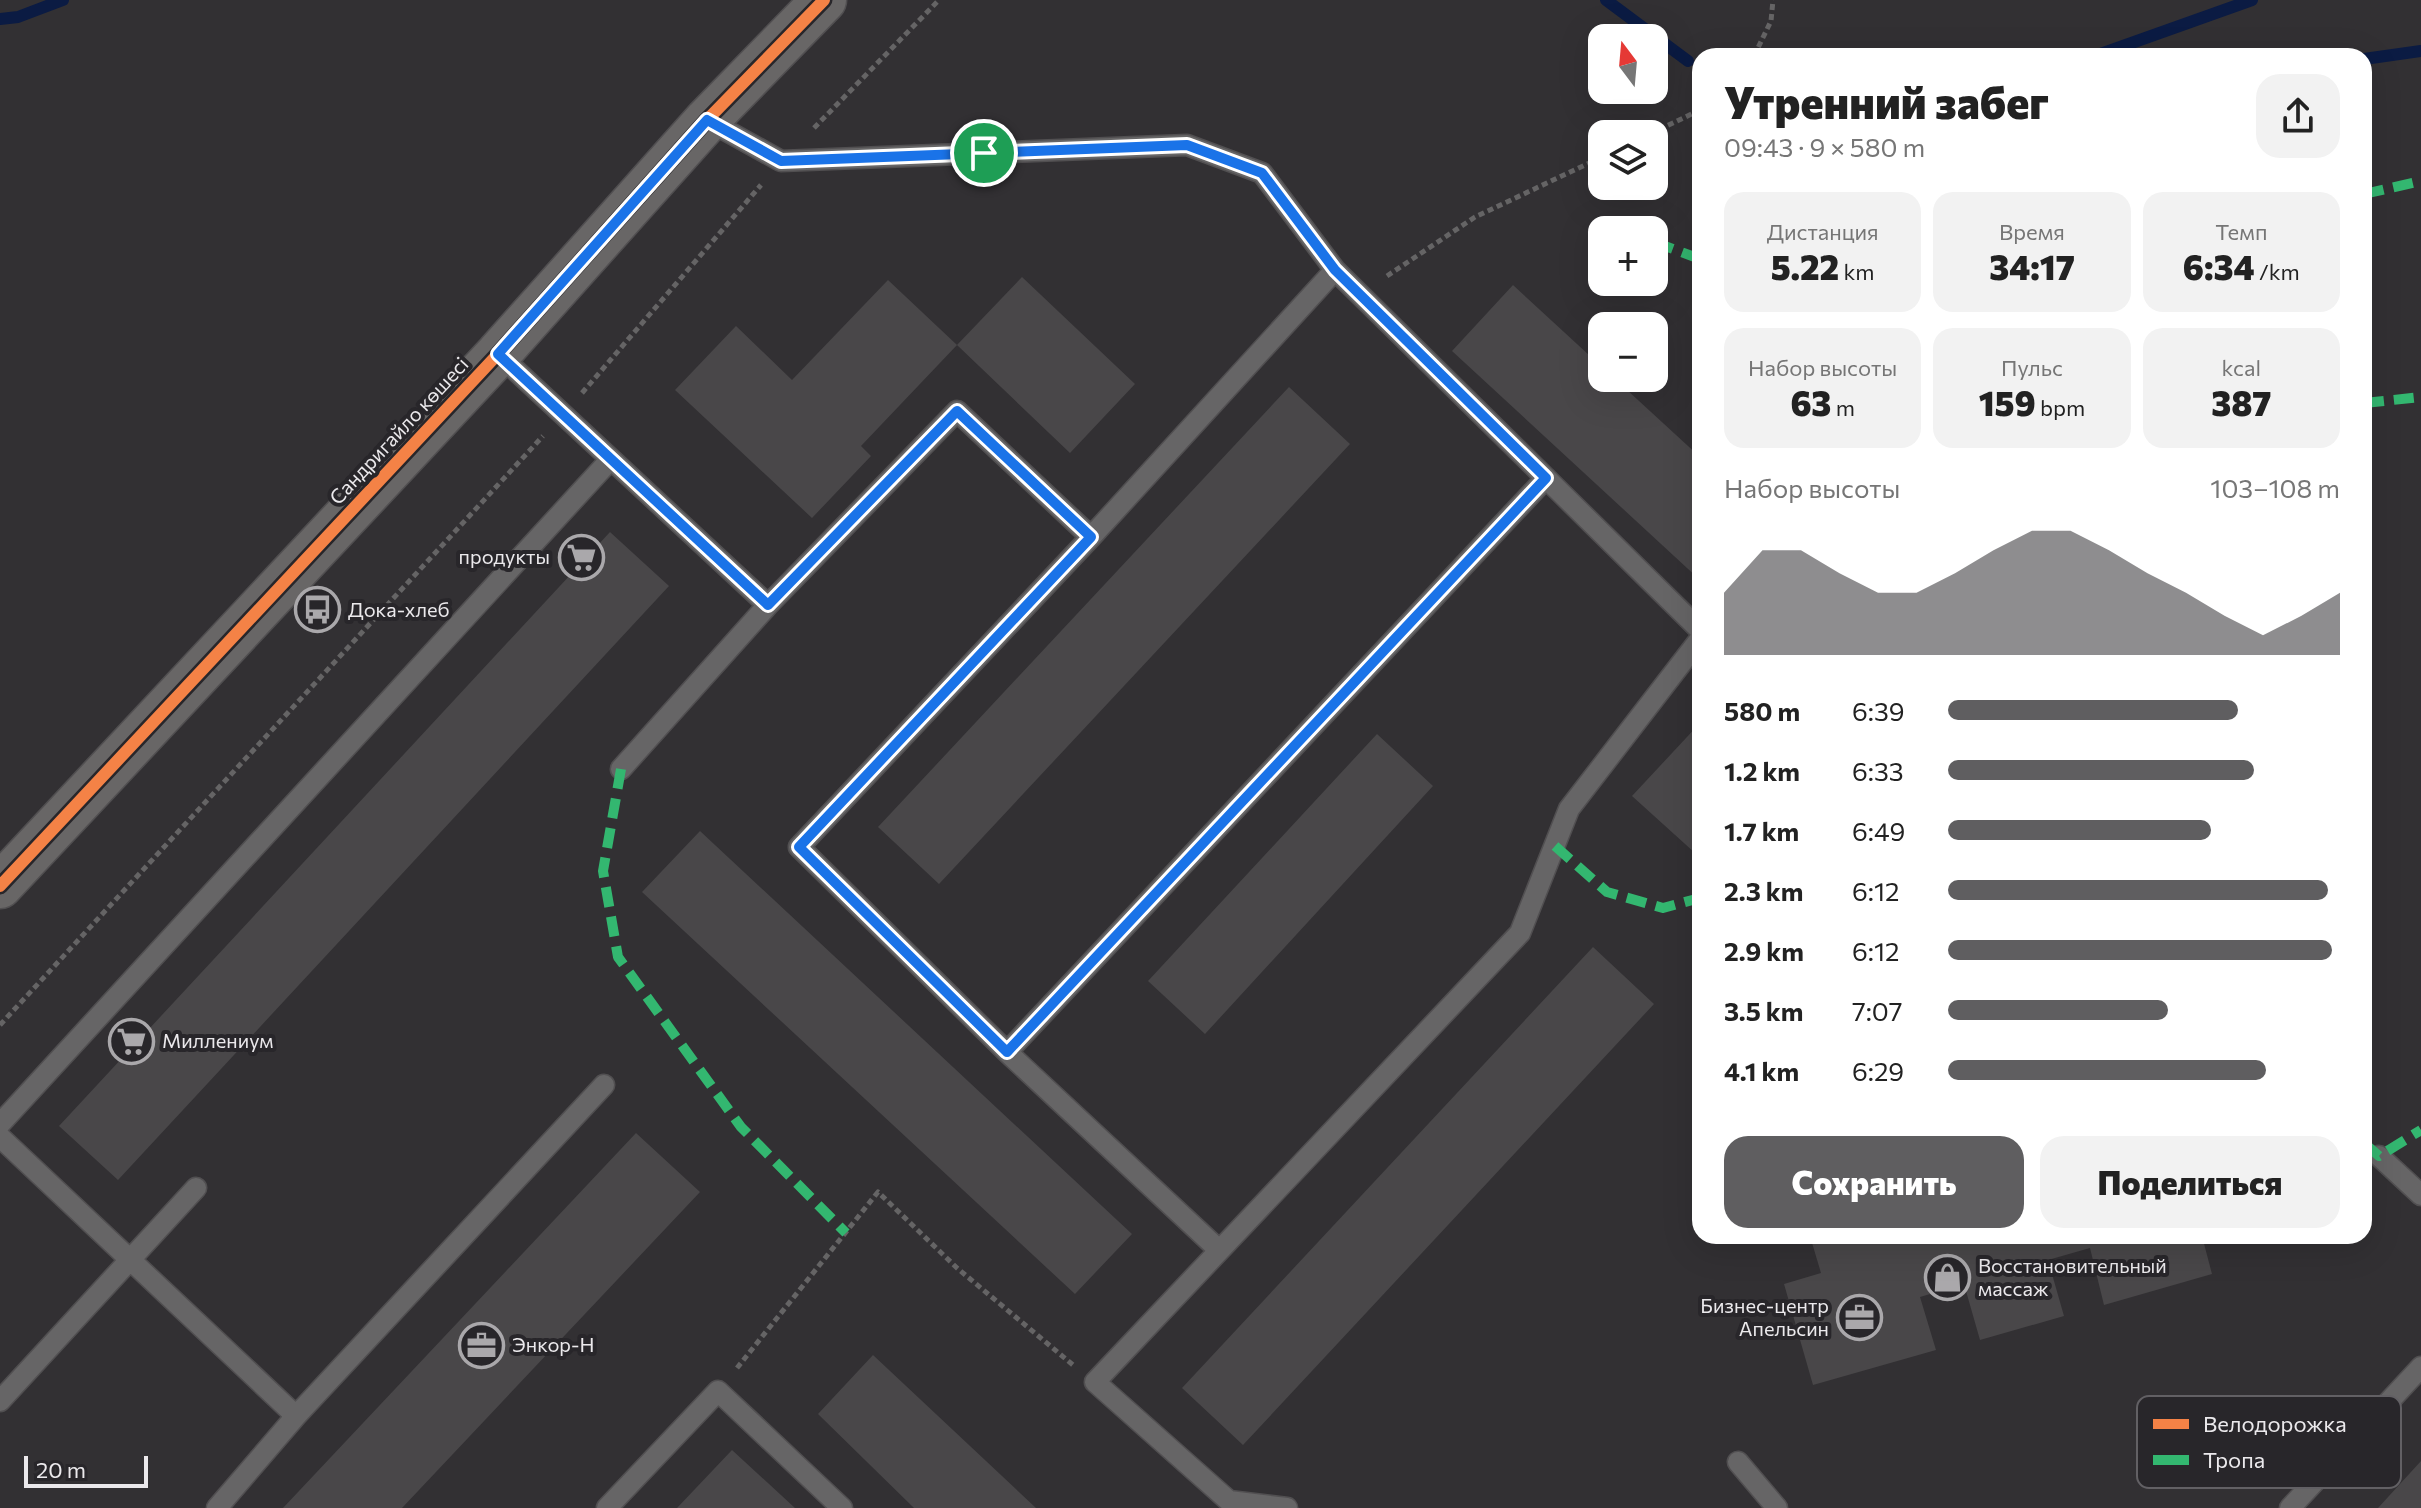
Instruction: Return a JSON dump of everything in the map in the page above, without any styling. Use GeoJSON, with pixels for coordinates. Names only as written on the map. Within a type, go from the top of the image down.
{"type":"FeatureCollection","features":[{"type":"Feature","properties":{"kind":"street","name":"Сандригайло көшесі"},"geometry":{"type":"LineString","coordinates":[[0,886],[498,354],[707,120],[824,0]]}},
{"type":"Feature","properties":{"kind":"lane"},"geometry":{"type":"LineString","coordinates":[[707,120],[781,161],[1187,145],[1262,173],[1335,270],[1692,622]]}},
{"type":"Feature","properties":{"kind":"lane"},"geometry":{"type":"LineString","coordinates":[[1219,1250],[1007,1052],[799,847],[1091,537],[1335,270]]}},
{"type":"Feature","properties":{"kind":"lane"},"geometry":{"type":"LineString","coordinates":[[498,354],[768,605]]}},
{"type":"Feature","properties":{"kind":"lane"},"geometry":{"type":"LineString","coordinates":[[621,769],[768,605],[957,411],[1091,537]]}},
{"type":"Feature","properties":{"kind":"lane"},"geometry":{"type":"LineString","coordinates":[[0,1124],[610,460]]}},
{"type":"Feature","properties":{"kind":"lane"},"geometry":{"type":"LineString","coordinates":[[1007,1052],[1546,478]]}},
{"type":"Feature","properties":{"kind":"lane"},"geometry":{"type":"LineString","coordinates":[[1287,1508],[1229,1501],[1095,1382],[1520,933],[1569,809],[1692,649]]}},
{"type":"Feature","properties":{"kind":"lane"},"geometry":{"type":"LineString","coordinates":[[217,1508],[296,1416],[604,1085]]}},
{"type":"Feature","properties":{"kind":"lane"},"geometry":{"type":"LineString","coordinates":[[0,1137],[296,1416]]}},
{"type":"Feature","properties":{"kind":"lane"},"geometry":{"type":"LineString","coordinates":[[2379,1156],[2421,1195]]}},
{"type":"Feature","properties":{"kind":"lane"},"geometry":{"type":"LineString","coordinates":[[0,1401],[196,1188]]}},
{"type":"Feature","properties":{"kind":"lane"},"geometry":{"type":"LineString","coordinates":[[2394,1396],[2421,1367]]}},
{"type":"Feature","properties":{"kind":"lane"},"geometry":{"type":"LineString","coordinates":[[607,1508],[718,1391],[842,1508]]}},
{"type":"Feature","properties":{"kind":"lane"},"geometry":{"type":"LineString","coordinates":[[1738,1462],[1777,1508]]}},
{"type":"Feature","properties":{"kind":"lane"},"geometry":{"type":"LineString","coordinates":[[2290,1508],[2309,1488]]}},
{"type":"Feature","properties":{"kind":"path"},"geometry":{"type":"LineString","coordinates":[[0,1025],[562,415],[781,161],[939,0]]}},
{"type":"Feature","properties":{"kind":"path"},"geometry":{"type":"LineString","coordinates":[[1758,48],[1771,21],[1773,0]]}},
{"type":"Feature","properties":{"kind":"path"},"geometry":{"type":"LineString","coordinates":[[1668,125],[1692,114]]}},
{"type":"Feature","properties":{"kind":"path"},"geometry":{"type":"LineString","coordinates":[[1360,294],[1475,217],[1588,164]]}},
{"type":"Feature","properties":{"kind":"path"},"geometry":{"type":"LineString","coordinates":[[718,1391],[878,1192],[957,1268],[1095,1382]]}},
{"type":"Feature","properties":{"kind":"building"},"geometry":{"type":"Polygon","coordinates":[[[1022,277],[1135,384],[1070,453],[957,345],[1022,277]]]}},
{"type":"Feature","properties":{"kind":"building"},"geometry":{"type":"Polygon","coordinates":[[[888,280],[957,345],[861,446],[871,456],[812,518],[675,390],[736,326],[792,380],[888,280]]]}},
{"type":"Feature","properties":{"kind":"building"},"geometry":{"type":"Polygon","coordinates":[[[1513,285],[1588,354],[1588,392],[1629,392],[1692,450],[1692,573],[1452,351],[1513,285]]]}},
{"type":"Feature","properties":{"kind":"building"},"geometry":{"type":"Polygon","coordinates":[[[1289,387],[1350,444],[939,884],[878,827],[1289,387]]]}},
{"type":"Feature","properties":{"kind":"building"},"geometry":{"type":"Polygon","coordinates":[[[610,532],[669,586],[118,1180],[59,1126],[610,532]]]}},
{"type":"Feature","properties":{"kind":"building"},"geometry":{"type":"Polygon","coordinates":[[[1692,732],[1692,850],[1632,796],[1692,732]]]}},
{"type":"Feature","properties":{"kind":"building"},"geometry":{"type":"Polygon","coordinates":[[[1377,734],[1433,786],[1205,1034],[1148,981],[1377,734]]]}},
{"type":"Feature","properties":{"kind":"building"},"geometry":{"type":"Polygon","coordinates":[[[700,831],[1132,1234],[1075,1294],[642,892],[700,831]]]}},
{"type":"Feature","properties":{"kind":"building"},"geometry":{"type":"Polygon","coordinates":[[[1593,947],[1654,1004],[1243,1445],[1182,1388],[1593,947]]]}},
{"type":"Feature","properties":{"kind":"building"},"geometry":{"type":"Polygon","coordinates":[[[636,1133],[700,1192],[402,1508],[283,1508],[636,1133]]]}},
{"type":"Feature","properties":{"kind":"building"},"geometry":{"type":"Polygon","coordinates":[[[1812,1244],[2204,1244],[2212,1274],[2104,1305],[2090,1248],[2048,1260],[2064,1316],[1980,1340],[1964,1284],[1920,1297],[1936,1350],[1813,1385],[1784,1284],[1821,1273],[1812,1244]]]}},
{"type":"Feature","properties":{"kind":"building"},"geometry":{"type":"Polygon","coordinates":[[[873,1355],[1036,1508],[914,1508],[818,1414],[873,1355]]]}},
{"type":"Feature","properties":{"kind":"building"},"geometry":{"type":"Polygon","coordinates":[[[732,1450],[795,1508],[677,1508],[732,1450]]]}},
{"type":"Feature","properties":{"kind":"building"},"geometry":{"type":"Polygon","coordinates":[[[2421,1461],[2421,1508],[2378,1508],[2396,1488],[2401,1488],[2401,1483],[2421,1461]]]}},
{"type":"Feature","properties":{"kind":"waterway"},"geometry":{"type":"LineString","coordinates":[[0,19],[18,17],[63,0]]}},
{"type":"Feature","properties":{"kind":"waterway"},"geometry":{"type":"LineString","coordinates":[[1606,0],[1688,61]]}},
{"type":"Feature","properties":{"kind":"waterway"},"geometry":{"type":"LineString","coordinates":[[2117,48],[2252,0]]}},
{"type":"Feature","properties":{"kind":"waterway"},"geometry":{"type":"LineString","coordinates":[[2372,58],[2421,51]]}},
{"type":"Feature","properties":{"kind":"marked path"},"geometry":{"type":"LineString","coordinates":[[2372,192],[2421,181]]}},
{"type":"Feature","properties":{"kind":"marked path"},"geometry":{"type":"LineString","coordinates":[[1668,247],[1692,256]]}},
{"type":"Feature","properties":{"kind":"marked path"},"geometry":{"type":"LineString","coordinates":[[2372,402],[2421,397]]}},
{"type":"Feature","properties":{"kind":"marked path"},"geometry":{"type":"LineString","coordinates":[[621,769],[603,871],[618,957],[741,1127],[846,1233]]}},
{"type":"Feature","properties":{"kind":"marked path"},"geometry":{"type":"LineString","coordinates":[[1555,846],[1607,892],[1663,908],[1692,900]]}},
{"type":"Feature","properties":{"kind":"marked path"},"geometry":{"type":"LineString","coordinates":[[2372,1150],[2379,1156],[2421,1130]]}},
{"type":"Feature","properties":{"kind":"cycle path"},"geometry":{"type":"LineString","coordinates":[[0,886],[498,354],[707,120],[824,0]]}},
{"type":"Feature","properties":{"kind":"place","name":"продукты"},"geometry":{"type":"Point","coordinates":[581,557]}},
{"type":"Feature","properties":{"kind":"place","name":"Дока-хлеб"},"geometry":{"type":"Point","coordinates":[317,610]}},
{"type":"Feature","properties":{"kind":"place","name":"Миллениум"},"geometry":{"type":"Point","coordinates":[131,1041]}},
{"type":"Feature","properties":{"kind":"place","name":"Восстановительный массаж"},"geometry":{"type":"Point","coordinates":[1947,1277]}},
{"type":"Feature","properties":{"kind":"place","name":"Бизнес-центр Апельсин"},"geometry":{"type":"Point","coordinates":[1860,1317]}},
{"type":"Feature","properties":{"kind":"place","name":"Энкор-Н"},"geometry":{"type":"Point","coordinates":[481,1345]}},
{"type":"Feature","properties":{"kind":"route"},"geometry":{"type":"LineString","coordinates":[[707,120],[781,161],[984,153],[1187,145],[1262,173],[1335,270],[1546,478],[1007,1052],[799,847],[1091,537],[957,411],[768,605],[498,354],[707,120]]}}]}
